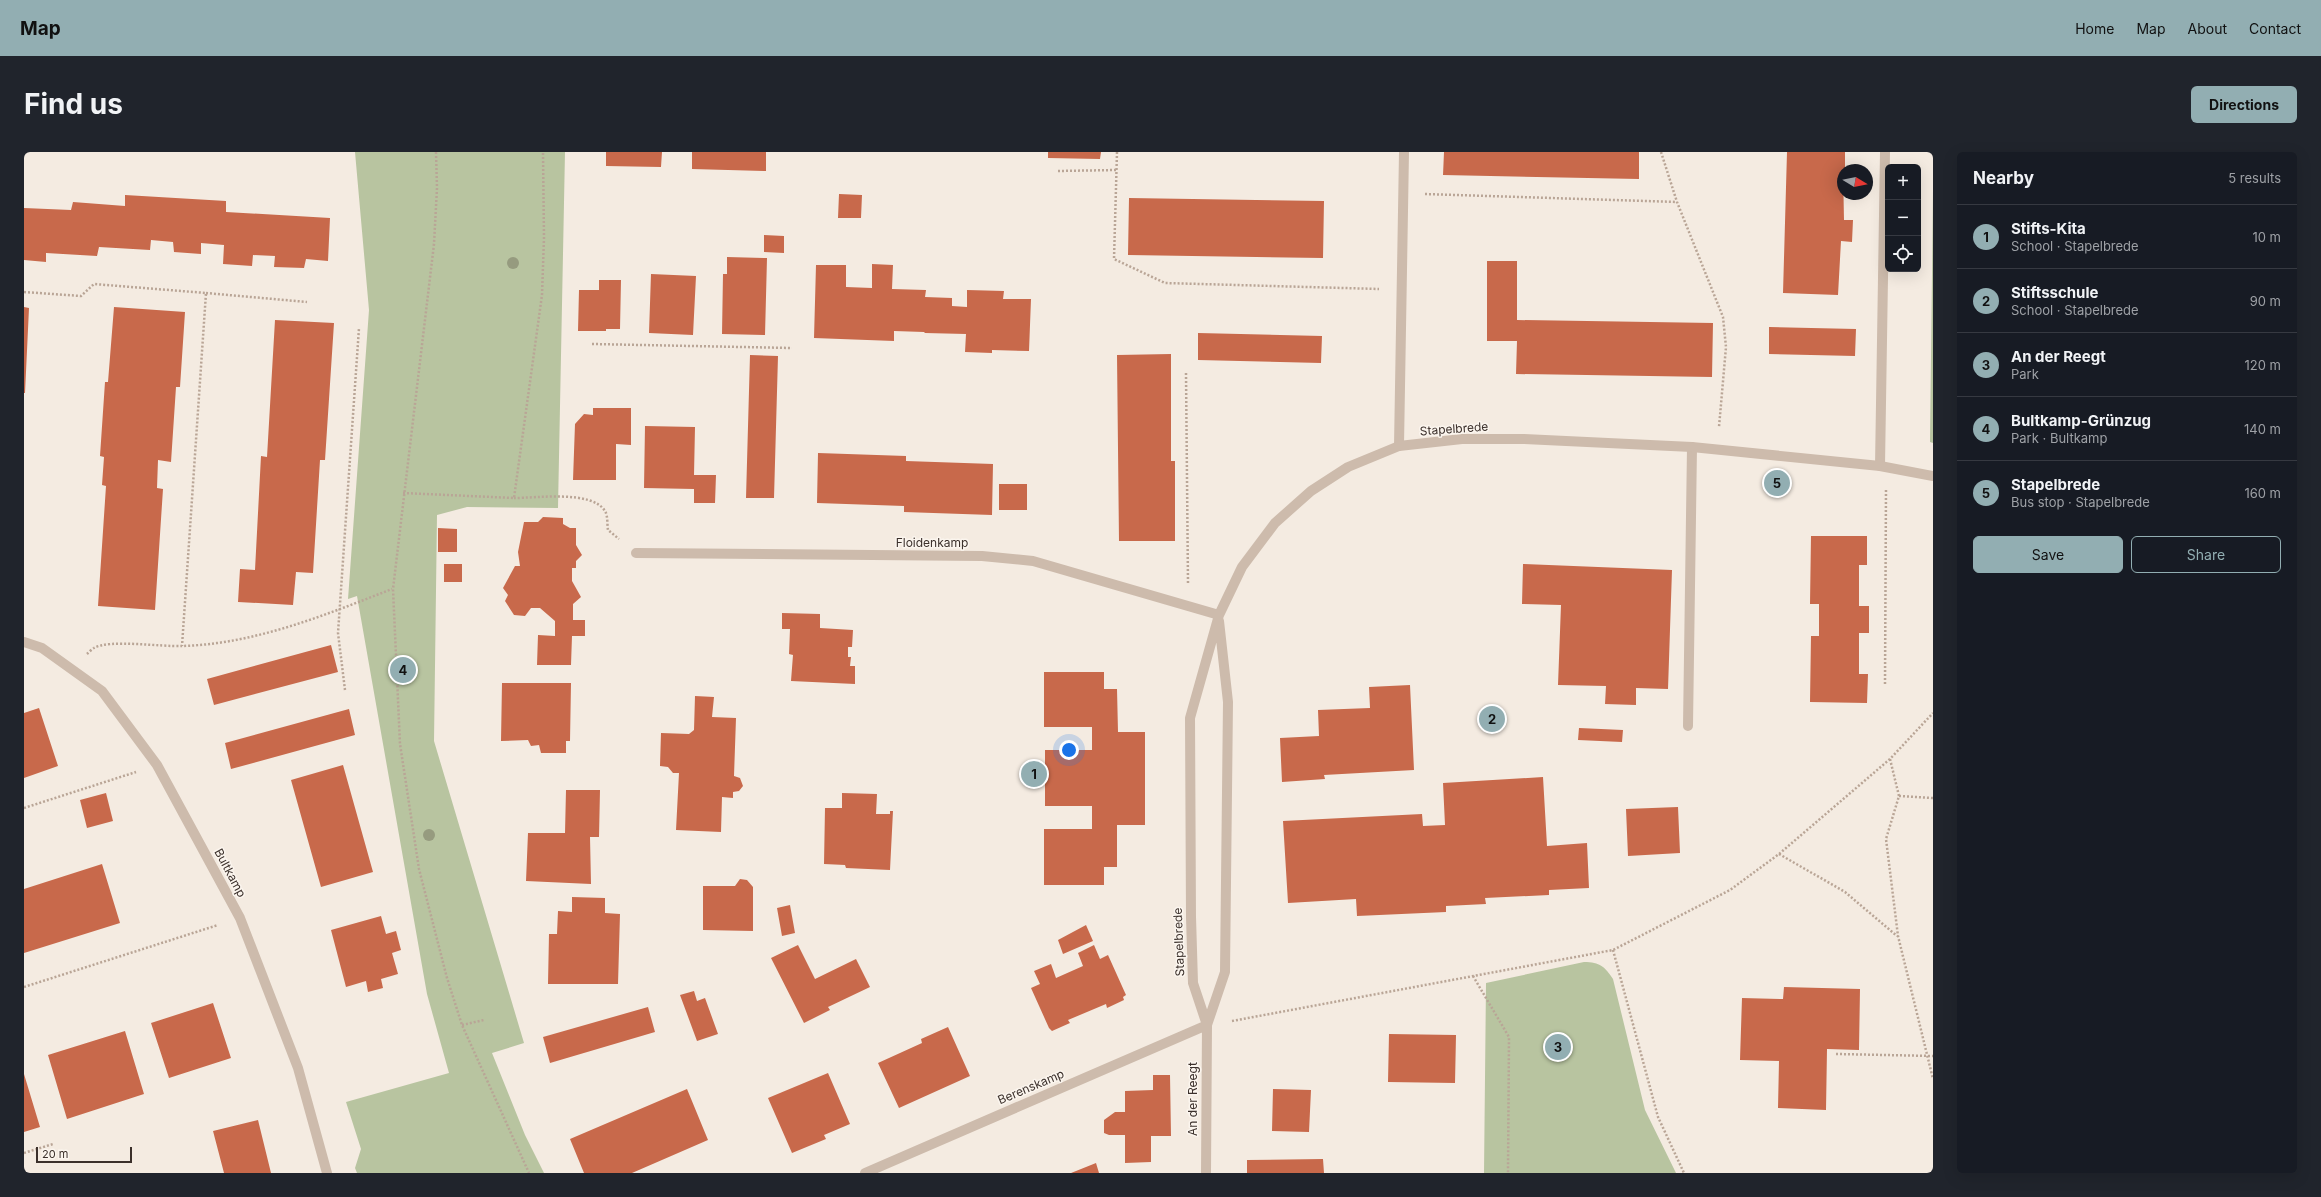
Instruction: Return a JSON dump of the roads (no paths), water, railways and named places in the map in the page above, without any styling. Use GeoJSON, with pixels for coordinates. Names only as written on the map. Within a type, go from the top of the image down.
{"type":"FeatureCollection","features":[{"type":"Feature","properties":{"kind":"street"},"geometry":{"type":"LineString","coordinates":[[1399,446],[1404,152]]}},
{"type":"Feature","properties":{"kind":"street"},"geometry":{"type":"LineString","coordinates":[[1883,467],[1885,152]]}},
{"type":"Feature","properties":{"kind":"street","name":"Stapelbrede"},"geometry":{"type":"LineString","coordinates":[[1207,1025],[1193,982],[1191,917],[1190,718],[1219,615],[1242,567],[1275,523],[1311,491],[1342,471],[1399,446],[1462,439],[1524,439],[1692,447],[1883,467],[1933,476]]}},
{"type":"Feature","properties":{"kind":"street"},"geometry":{"type":"LineString","coordinates":[[1688,726],[1692,447]]}},
{"type":"Feature","properties":{"kind":"street","name":"Floidenkamp"},"geometry":{"type":"LineString","coordinates":[[636,553],[982,556],[1033,561],[1219,615]]}},
{"type":"Feature","properties":{"kind":"street"},"geometry":{"type":"LineString","coordinates":[[1207,1025],[1225,972],[1228,702],[1219,615]]}},
{"type":"Feature","properties":{"kind":"street","name":"Bultkamp"},"geometry":{"type":"LineString","coordinates":[[24,642],[42,648],[102,691],[157,765],[240,918],[298,1068],[327,1173]]}},
{"type":"Feature","properties":{"kind":"street","name":"Berenskamp"},"geometry":{"type":"LineString","coordinates":[[865,1173],[1207,1025]]}},
{"type":"Feature","properties":{"kind":"street","name":"An der Reegt"},"geometry":{"type":"LineString","coordinates":[[1206,1173],[1207,1025]]}},
{"type":"Feature","properties":{"kind":"place","name":"Stapelbrede"},"geometry":{"type":"Point","coordinates":[1777,483]}},
{"type":"Feature","properties":{"kind":"place","name":"Bultkamp-Grünzug"},"geometry":{"type":"Point","coordinates":[403,670]}},
{"type":"Feature","properties":{"kind":"place","name":"Stiftsschule"},"geometry":{"type":"Point","coordinates":[1492,719]}},
{"type":"Feature","properties":{"kind":"place","name":"Stifts-Kita"},"geometry":{"type":"Point","coordinates":[1034,774]}},
{"type":"Feature","properties":{"kind":"place","name":"An der Reegt"},"geometry":{"type":"Point","coordinates":[1558,1047]}}]}
